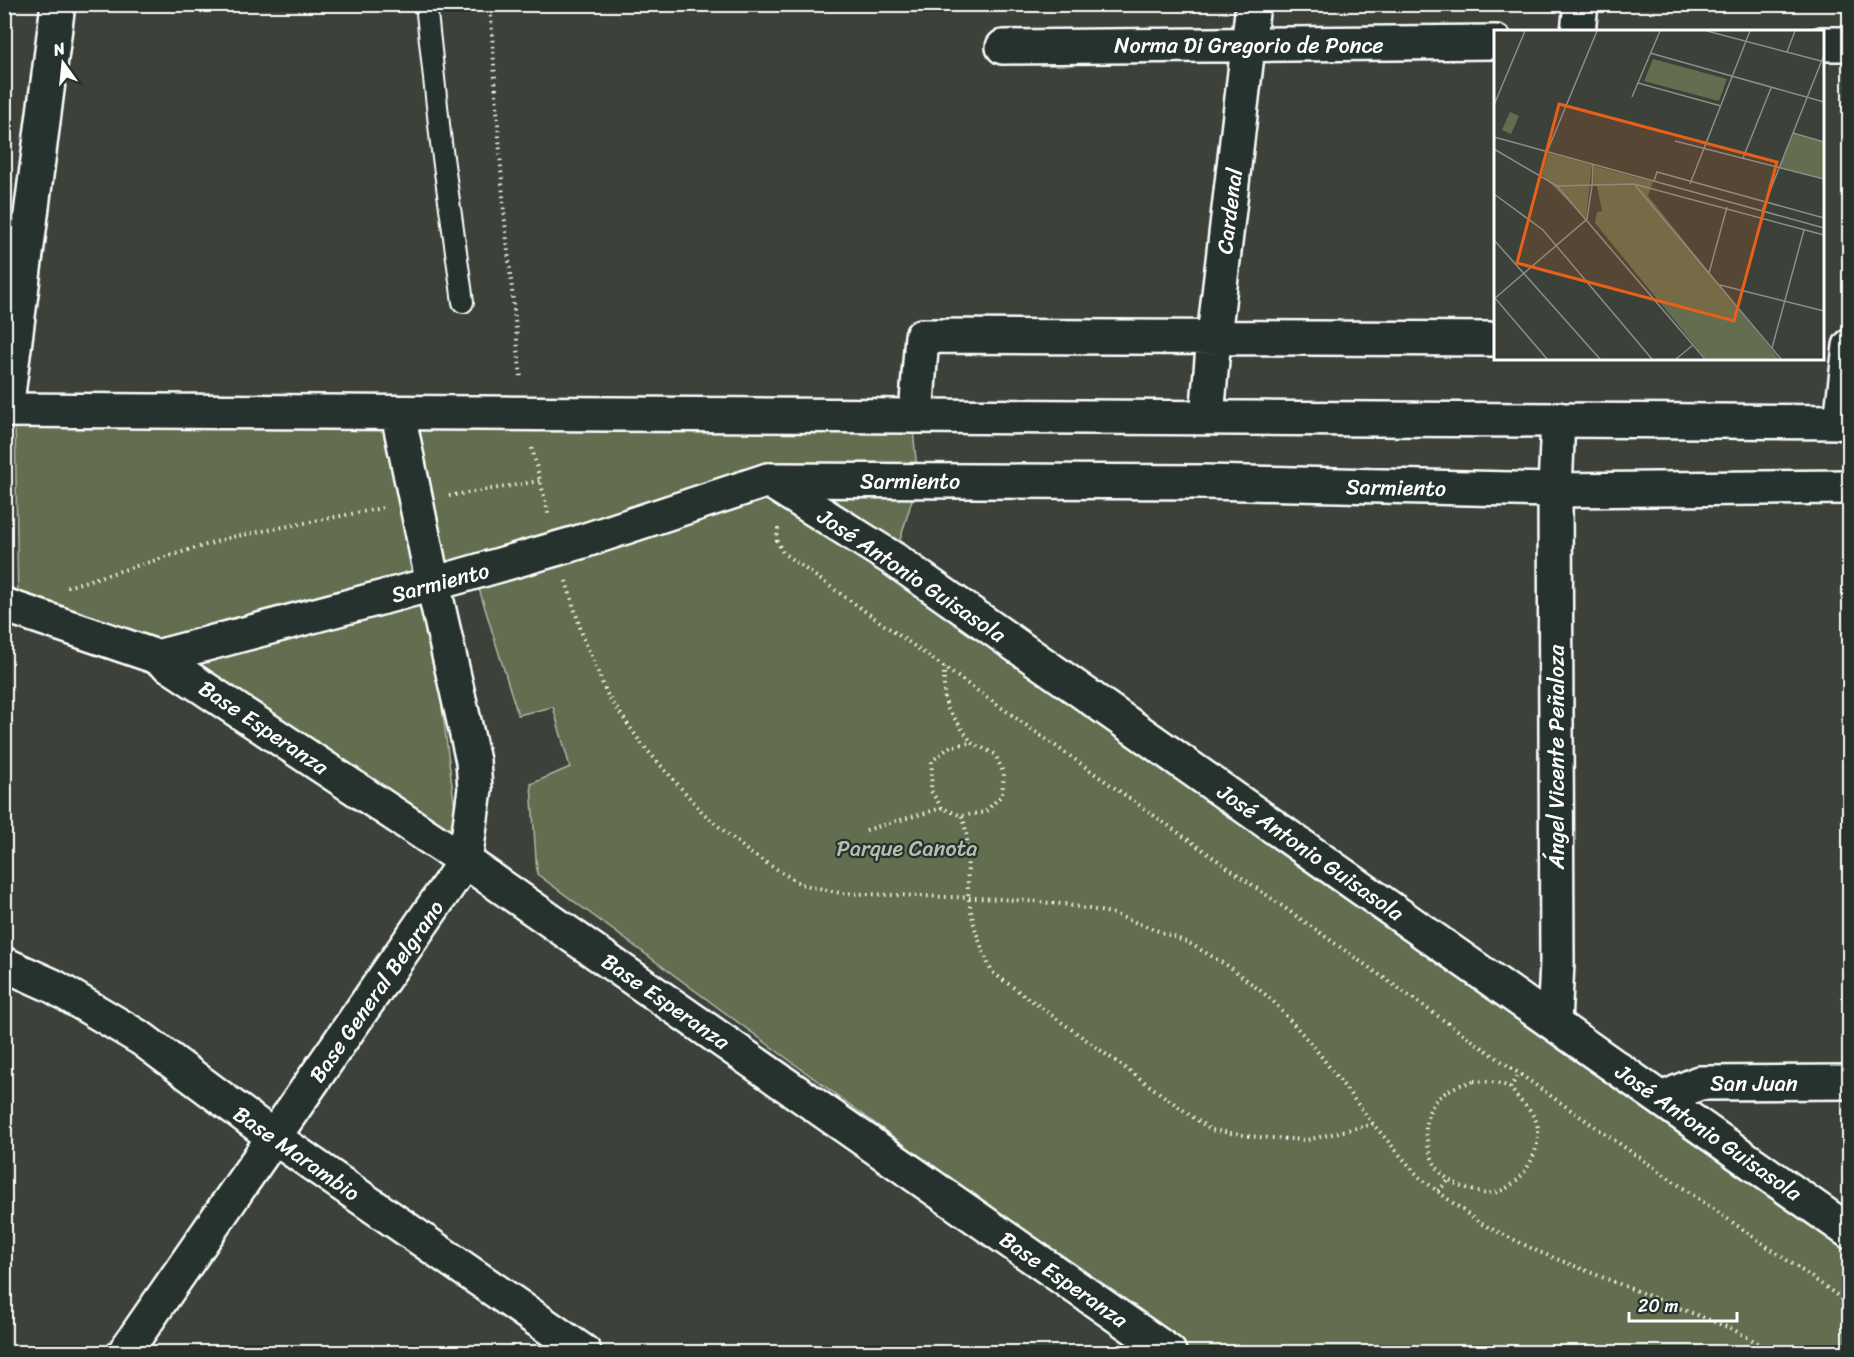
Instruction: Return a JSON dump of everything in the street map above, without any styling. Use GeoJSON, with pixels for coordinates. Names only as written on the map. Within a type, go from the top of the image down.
{"type":"FeatureCollection","features":[{"type":"Feature","properties":{"kind":"street"},"geometry":{"type":"LineString","coordinates":[[58,4],[5,410],[1845,422],[1850,346]]}},
{"type":"Feature","properties":{"kind":"street","name":"Cardenal"},"geometry":{"type":"LineString","coordinates":[[1206,417],[1253,4]]}},
{"type":"Feature","properties":{"kind":"street"},"geometry":{"type":"LineString","coordinates":[[1578,30],[1581,4]]}},
{"type":"Feature","properties":{"kind":"street","name":"Norma Di Gregorio de Ponce"},"geometry":{"type":"LineString","coordinates":[[1003,47],[1494,42]]}},
{"type":"Feature","properties":{"kind":"street"},"geometry":{"type":"LineString","coordinates":[[1824,44],[1850,44]]}},
{"type":"Feature","properties":{"kind":"street"},"geometry":{"type":"LineString","coordinates":[[916,415],[922,336],[1494,339]]}},
{"type":"Feature","properties":{"kind":"street"},"geometry":{"type":"LineString","coordinates":[[1824,340],[1850,340]]}},
{"type":"Feature","properties":{"kind":"street","name":"Base General Belgrano"},"geometry":{"type":"LineString","coordinates":[[125,1353],[465,861],[475,789],[473,761],[398,414]]}},
{"type":"Feature","properties":{"kind":"street","name":"Ángel Vicente Peñaloza"},"geometry":{"type":"LineString","coordinates":[[1554,1023],[1557,963],[1555,490],[1558,419]]}},
{"type":"Feature","properties":{"kind":"street","name":"Sarmiento"},"geometry":{"type":"LineString","coordinates":[[157,657],[433,584],[557,548],[768,480],[1204,482],[1555,490],[1850,487]]}},
{"type":"Feature","properties":{"kind":"street","name":"José Antonio Guisasola"},"geometry":{"type":"LineString","coordinates":[[768,480],[895,560],[1850,1232]]}},
{"type":"Feature","properties":{"kind":"street"},"geometry":{"type":"LineString","coordinates":[[4,605],[157,657]]}},
{"type":"Feature","properties":{"kind":"street","name":"Base Esperanza"},"geometry":{"type":"LineString","coordinates":[[157,657],[465,861],[1169,1353]]}},
{"type":"Feature","properties":{"kind":"street","name":"Base Marambio"},"geometry":{"type":"LineString","coordinates":[[4,964],[53,986],[142,1039],[274,1138],[584,1353]]}},
{"type":"Feature","properties":{"kind":"street","name":"San Juan"},"geometry":{"type":"LineString","coordinates":[[1662,1099],[1700,1083],[1850,1082]]}},
{"type":"Feature","properties":{"kind":"lane"},"geometry":{"type":"LineString","coordinates":[[426,4],[441,143],[463,302]]}},
{"type":"Feature","properties":{"kind":"path"},"geometry":{"type":"LineString","coordinates":[[490,4],[504,212],[525,414],[557,548],[583,637],[608,696],[641,743],[703,813],[750,853],[801,884],[840,893],[1063,904],[1111,913],[1187,942],[1230,967],[1271,999],[1314,1047],[1373,1124],[1419,1177],[1478,1222],[1548,1255],[1732,1329],[1775,1353]]}},
{"type":"Feature","properties":{"kind":"path"},"geometry":{"type":"LineString","coordinates":[[60,590],[232,537],[540,481]]}},
{"type":"Feature","properties":{"kind":"path"},"geometry":{"type":"LineString","coordinates":[[778,528],[777,541],[783,553],[1850,1304]]}},
{"type":"Feature","properties":{"kind":"path"},"geometry":{"type":"LineString","coordinates":[[944,667],[944,697],[948,709],[972,743],[994,754],[1004,774],[1002,795],[985,812],[962,816],[942,807],[931,791],[932,761],[951,746],[972,743]]}},
{"type":"Feature","properties":{"kind":"path"},"geometry":{"type":"LineString","coordinates":[[866,830],[942,807]]}},
{"type":"Feature","properties":{"kind":"path"},"geometry":{"type":"LineString","coordinates":[[962,816],[967,830],[969,850],[968,898],[978,942],[992,972],[1211,1130],[1257,1137],[1307,1140],[1373,1124]]}},
{"type":"Feature","properties":{"kind":"path"},"geometry":{"type":"LineString","coordinates":[[1510,1088],[1520,1073]]}},
{"type":"Feature","properties":{"kind":"path"},"geometry":{"type":"LineString","coordinates":[[1474,1081],[1495,1083],[1510,1088],[1531,1112],[1537,1124],[1536,1145],[1532,1161],[1513,1184],[1497,1191],[1483,1193],[1448,1181],[1438,1170],[1429,1150],[1424,1129],[1428,1114],[1437,1099],[1454,1086],[1474,1081]]}},
{"type":"Feature","properties":{"kind":"path"},"geometry":{"type":"LineString","coordinates":[[1438,1191],[1448,1181]]}},
{"type":"Feature","properties":{"kind":"green space"},"geometry":{"type":"Polygon","coordinates":[[[15,418],[391,419],[425,584],[157,652],[18,604],[15,418]]]}},
{"type":"Feature","properties":{"kind":"green space","name":"Parque Canota"},"geometry":{"type":"Polygon","coordinates":[[[912,419],[918,480],[900,540],[1628,1097],[1849,1251],[1849,1352],[1185,1352],[537,874],[531,784],[570,767],[553,707],[518,715],[475,576],[764,477],[442,576],[409,424],[912,419]]]}},
{"type":"Feature","properties":{"kind":"green space"},"geometry":{"type":"Polygon","coordinates":[[[427,591],[461,855],[163,658],[427,591]]]}}]}
